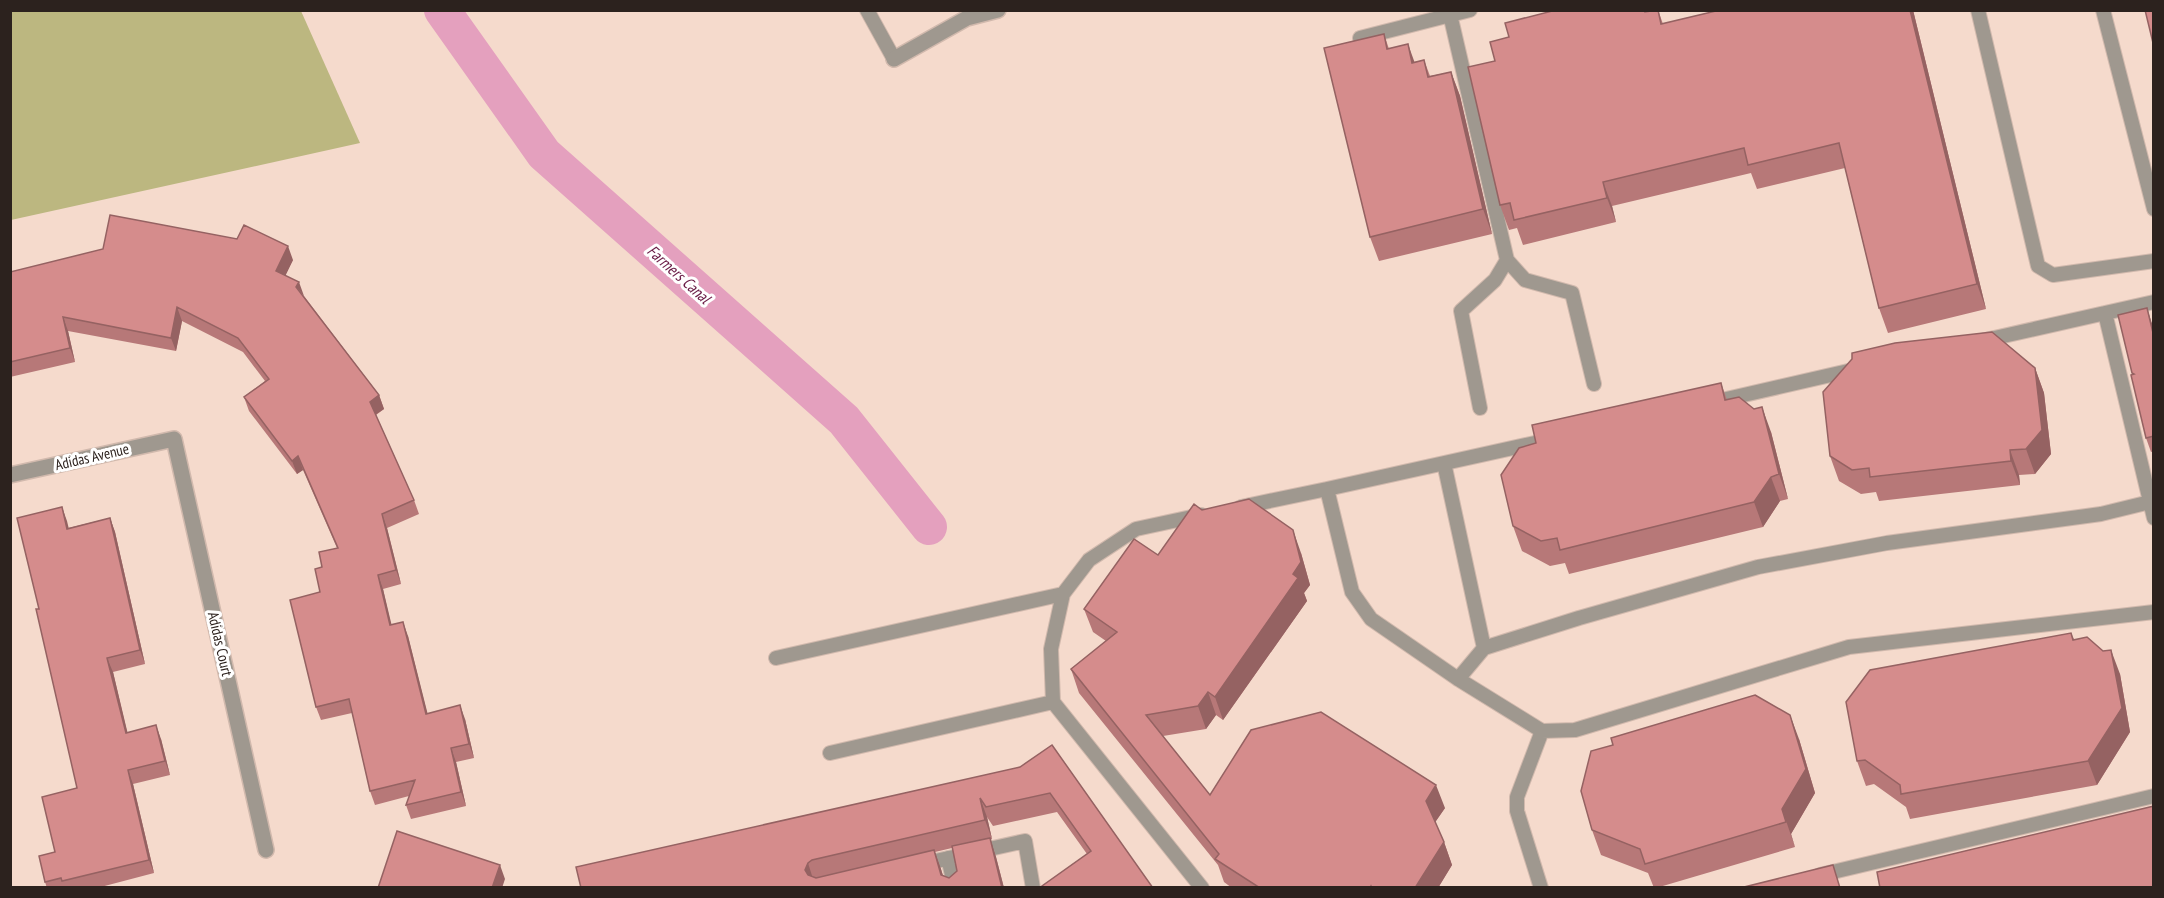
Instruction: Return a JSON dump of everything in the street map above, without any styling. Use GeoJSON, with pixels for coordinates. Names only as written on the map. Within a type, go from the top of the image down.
{"type":"FeatureCollection","features":[{"type":"Feature","properties":{"kind":"street"},"geometry":{"type":"LineString","coordinates":[[894,59],[967,18],[998,10]]}},
{"type":"Feature","properties":{"kind":"street","name":"Adidas Avenue"},"geometry":{"type":"LineString","coordinates":[[10,475],[174,439]]}},
{"type":"Feature","properties":{"kind":"street","name":"Adidas Court"},"geometry":{"type":"LineString","coordinates":[[174,439],[266,850]]}},
{"type":"Feature","properties":{"kind":"lane"},"geometry":{"type":"LineString","coordinates":[[867,10],[894,59]]}},
{"type":"Feature","properties":{"kind":"lane"},"geometry":{"type":"LineString","coordinates":[[1360,38],[1449,13],[1470,10]]}},
{"type":"Feature","properties":{"kind":"lane"},"geometry":{"type":"LineString","coordinates":[[1978,10],[2038,266],[2053,275],[2154,261]]}},
{"type":"Feature","properties":{"kind":"lane"},"geometry":{"type":"LineString","coordinates":[[2103,10],[2154,209]]}},
{"type":"Feature","properties":{"kind":"lane"},"geometry":{"type":"LineString","coordinates":[[1449,13],[1507,260],[1525,280],[1572,293],[1594,384]]}},
{"type":"Feature","properties":{"kind":"lane"},"geometry":{"type":"LineString","coordinates":[[1480,408],[1461,311],[1495,280],[1507,260]]}},
{"type":"Feature","properties":{"kind":"lane"},"geometry":{"type":"LineString","coordinates":[[1966,344],[2154,302]]}},
{"type":"Feature","properties":{"kind":"lane"},"geometry":{"type":"LineString","coordinates":[[2105,313],[2152,501],[2154,518]]}},
{"type":"Feature","properties":{"kind":"lane"},"geometry":{"type":"LineString","coordinates":[[1699,405],[1873,366]]}},
{"type":"Feature","properties":{"kind":"lane"},"geometry":{"type":"LineString","coordinates":[[1202,888],[1053,702],[1051,649],[1063,594],[1089,560],[1136,529],[1444,464],[1572,434]]}},
{"type":"Feature","properties":{"kind":"lane"},"geometry":{"type":"LineString","coordinates":[[1444,464],[1484,648]]}},
{"type":"Feature","properties":{"kind":"lane"},"geometry":{"type":"LineString","coordinates":[[1327,489],[1352,592],[1371,619],[1458,679],[1542,731],[1575,730],[1849,647],[2154,612]]}},
{"type":"Feature","properties":{"kind":"lane"},"geometry":{"type":"LineString","coordinates":[[1458,679],[1484,648],[1579,618],[1758,567],[1887,543],[2101,513],[2152,501]]}},
{"type":"Feature","properties":{"kind":"lane"},"geometry":{"type":"LineString","coordinates":[[776,658],[1063,594]]}},
{"type":"Feature","properties":{"kind":"lane"},"geometry":{"type":"LineString","coordinates":[[830,753],[1053,702]]}},
{"type":"Feature","properties":{"kind":"lane"},"geometry":{"type":"LineString","coordinates":[[1541,888],[1517,811],[1517,797],[1542,731]]}},
{"type":"Feature","properties":{"kind":"lane"},"geometry":{"type":"LineString","coordinates":[[1804,879],[2154,796]]}},
{"type":"Feature","properties":{"kind":"lane"},"geometry":{"type":"LineString","coordinates":[[908,867],[1025,841],[1033,888]]}},
{"type":"Feature","properties":{"kind":"lane"},"geometry":{"type":"LineString","coordinates":[[948,858],[955,888]]}},
{"type":"Feature","properties":{"kind":"shaded area"},"geometry":{"type":"Polygon","coordinates":[[[10,11],[301,11],[360,143],[11,220],[10,11]]]}},
{"type":"Feature","properties":{"kind":"building"},"geometry":{"type":"Polygon","coordinates":[[[1556,10],[1645,10],[1645,12],[1658,10],[1661,24],[1720,10],[1910,10],[1977,284],[1879,308],[1839,143],[1748,165],[1744,148],[1603,182],[1607,198],[1514,220],[1510,203],[1500,205],[1468,67],[1495,61],[1490,42],[1509,37],[1505,23],[1556,10]]]}},
{"type":"Feature","properties":{"kind":"building"},"geometry":{"type":"Polygon","coordinates":[[[2145,10],[2154,10],[2154,47],[2145,10]]]}},
{"type":"Feature","properties":{"kind":"building"},"geometry":{"type":"Polygon","coordinates":[[[1384,34],[1387,49],[1408,44],[1412,63],[1424,60],[1428,77],[1451,72],[1483,209],[1370,237],[1324,48],[1384,34]]]}},
{"type":"Feature","properties":{"kind":"building"},"geometry":{"type":"Polygon","coordinates":[[[110,215],[237,239],[244,225],[288,246],[276,271],[299,282],[296,287],[379,395],[370,402],[414,500],[382,514],[396,570],[378,575],[390,625],[403,622],[426,714],[460,705],[469,744],[451,748],[461,792],[406,805],[415,780],[370,791],[349,699],[316,707],[290,600],[320,592],[315,569],[322,567],[319,552],[338,548],[298,456],[292,461],[244,397],[269,379],[238,338],[177,307],[171,338],[63,317],[70,348],[10,362],[10,272],[103,249],[110,215]]]}},
{"type":"Feature","properties":{"kind":"building"},"geometry":{"type":"Polygon","coordinates":[[[2147,308],[2154,337],[2154,436],[2146,438],[2131,375],[2134,374],[2118,315],[2147,308]]]}},
{"type":"Feature","properties":{"kind":"building"},"geometry":{"type":"Polygon","coordinates":[[[1992,332],[2035,368],[2042,430],[2026,449],[2010,450],[2011,461],[1870,477],[1869,468],[1852,470],[1830,456],[1823,392],[1852,359],[1852,353],[1895,343],[1992,332]]]}},
{"type":"Feature","properties":{"kind":"building"},"geometry":{"type":"Polygon","coordinates":[[[1721,383],[1725,400],[1739,397],[1754,409],[1762,407],[1779,474],[1771,477],[1754,502],[1560,550],[1557,538],[1541,541],[1513,526],[1501,475],[1519,448],[1536,443],[1532,425],[1721,383]]]}},
{"type":"Feature","properties":{"kind":"building"},"geometry":{"type":"Polygon","coordinates":[[[1249,499],[1293,530],[1301,562],[1293,574],[1298,578],[1215,697],[1208,692],[1198,706],[1146,715],[1210,795],[1251,730],[1321,712],[1436,785],[1426,801],[1444,842],[1415,888],[1372,888],[1371,886],[1370,888],[1260,888],[1215,859],[1219,854],[1071,669],[1117,632],[1084,609],[1134,539],[1158,555],[1194,504],[1202,510],[1249,499]]]}},
{"type":"Feature","properties":{"kind":"building"},"geometry":{"type":"Polygon","coordinates":[[[62,507],[67,529],[110,518],[140,650],[107,658],[126,733],[156,725],[165,761],[128,770],[149,860],[62,881],[61,878],[45,882],[39,856],[55,852],[42,797],[77,788],[17,518],[62,507]]]}},
{"type":"Feature","properties":{"kind":"building"},"geometry":{"type":"Polygon","coordinates":[[[2071,633],[2073,640],[2087,637],[2103,651],[2111,650],[2122,708],[2088,761],[1901,794],[1900,785],[1865,760],[1857,761],[1846,702],[1870,670],[2071,633]]]}},
{"type":"Feature","properties":{"kind":"building"},"geometry":{"type":"Polygon","coordinates":[[[1755,695],[1790,715],[1806,769],[1782,809],[1786,822],[1645,864],[1640,849],[1592,830],[1581,791],[1591,751],[1613,745],[1611,738],[1755,695]]]}},
{"type":"Feature","properties":{"kind":"building"},"geometry":{"type":"Polygon","coordinates":[[[1052,745],[1153,888],[1043,888],[1042,886],[1091,851],[1050,793],[986,807],[980,798],[985,820],[812,860],[805,870],[808,875],[816,878],[934,850],[941,875],[949,878],[957,871],[952,846],[990,838],[1002,888],[581,888],[576,867],[1020,767],[1052,745]]]}},
{"type":"Feature","properties":{"kind":"building"},"geometry":{"type":"Polygon","coordinates":[[[2154,806],[2154,888],[1880,888],[1877,872],[2154,806]]]}},
{"type":"Feature","properties":{"kind":"building"},"geometry":{"type":"Polygon","coordinates":[[[397,831],[500,865],[492,888],[378,888],[397,831]]]}},
{"type":"Feature","properties":{"kind":"building"},"geometry":{"type":"Polygon","coordinates":[[[1833,865],[1840,888],[1740,888],[1833,865]]]}},
{"type":"Feature","properties":{"kind":"waterway","name":"Farmers Canal"},"geometry":{"type":"LineString","coordinates":[[442,10],[544,154],[844,420],[929,527]]}}]}
